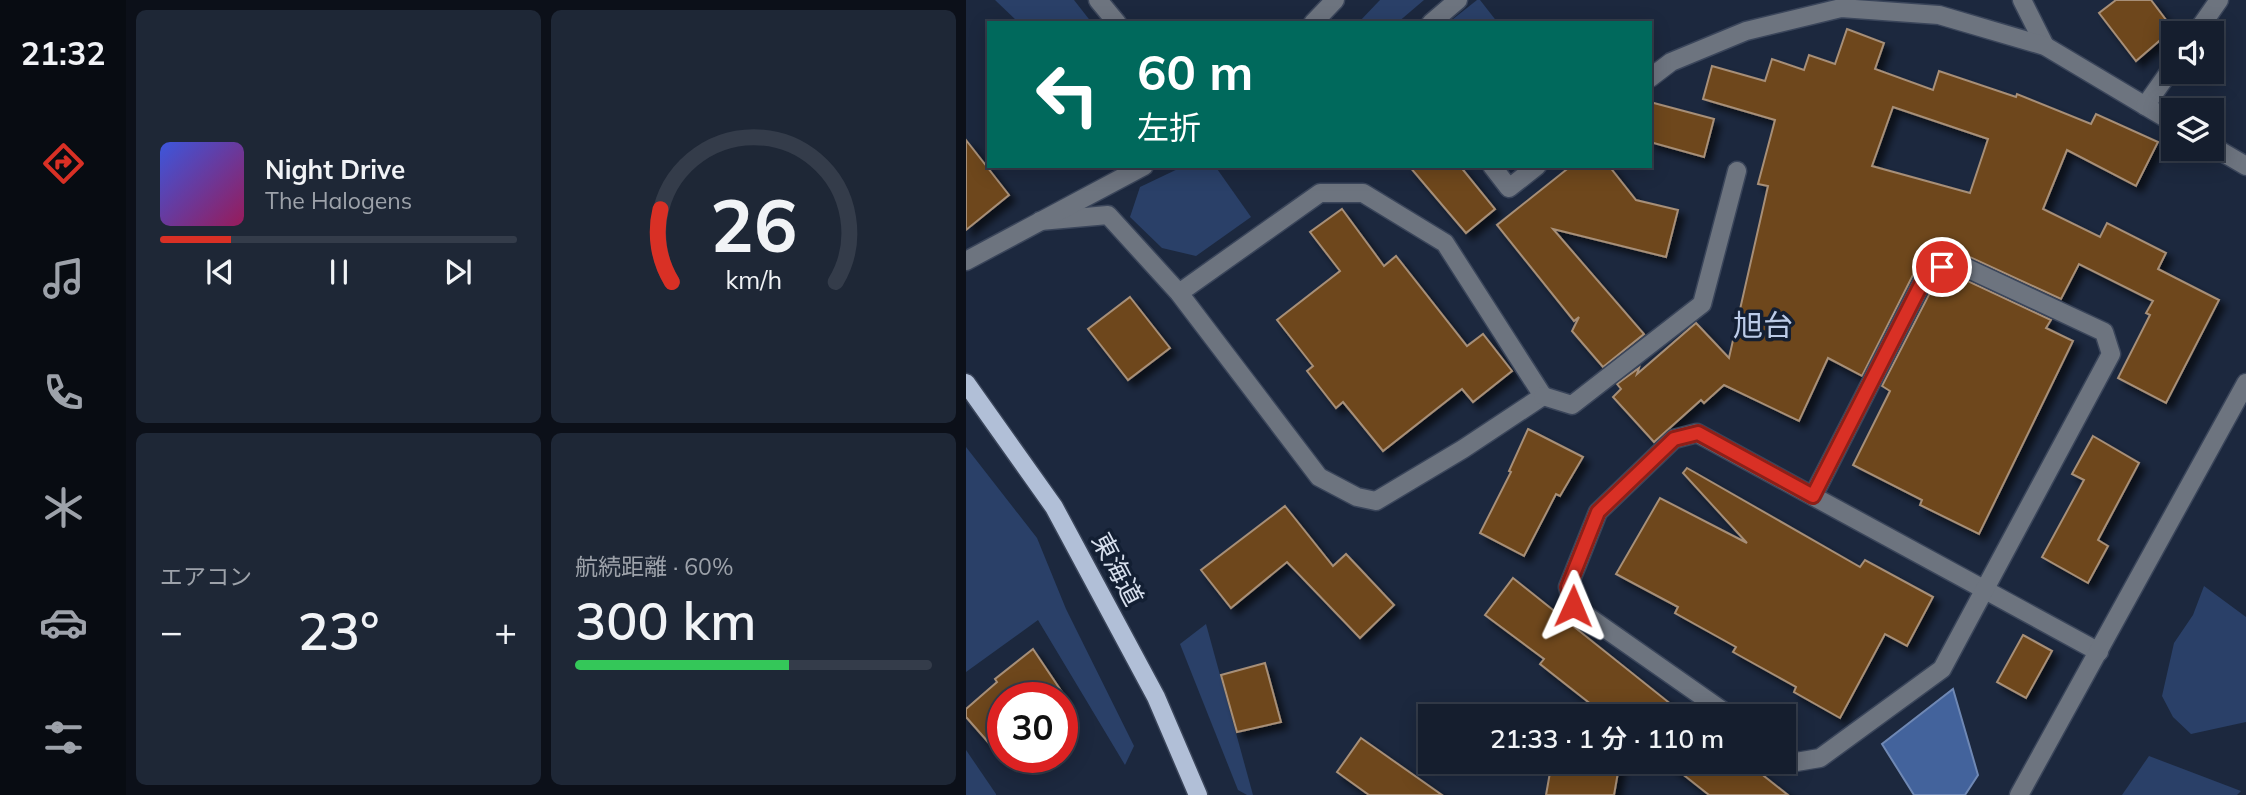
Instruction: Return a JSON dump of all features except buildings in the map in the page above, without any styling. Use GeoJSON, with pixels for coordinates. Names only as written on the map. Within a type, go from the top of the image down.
{"type":"FeatureCollection","features":[{"type":"Feature","properties":{"kind":"main road","name":"東海道"},"geometry":{"type":"LineString","coordinates":[[966,383],[1054,507],[1156,697],[1198,795]]}},
{"type":"Feature","properties":{"kind":"street"},"geometry":{"type":"LineString","coordinates":[[1098,0],[1115,21]]}},
{"type":"Feature","properties":{"kind":"street"},"geometry":{"type":"LineString","coordinates":[[1315,21],[1335,0]]}},
{"type":"Feature","properties":{"kind":"street"},"geometry":{"type":"LineString","coordinates":[[1433,21],[1458,0]]}},
{"type":"Feature","properties":{"kind":"street"},"geometry":{"type":"LineString","coordinates":[[2022,0],[2045,46]]}},
{"type":"Feature","properties":{"kind":"street"},"geometry":{"type":"LineString","coordinates":[[2204,21],[2219,0]]}},
{"type":"Feature","properties":{"kind":"street"},"geometry":{"type":"LineString","coordinates":[[1652,76],[1671,62],[1746,31],[1841,8],[1940,15],[2045,46],[2161,115]]}},
{"type":"Feature","properties":{"kind":"street"},"geometry":{"type":"LineString","coordinates":[[2145,106],[2161,83]]}},
{"type":"Feature","properties":{"kind":"street"},"geometry":{"type":"LineString","coordinates":[[2224,153],[2246,166]]}},
{"type":"Feature","properties":{"kind":"street"},"geometry":{"type":"LineString","coordinates":[[966,261],[1140,168]]}},
{"type":"Feature","properties":{"kind":"street"},"geometry":{"type":"LineString","coordinates":[[1494,168],[1509,188],[1534,168]]}},
{"type":"Feature","properties":{"kind":"street"},"geometry":{"type":"LineString","coordinates":[[1179,293],[1320,193],[1363,193],[1445,243],[1544,396],[1572,405],[1702,304],[1737,171]]}},
{"type":"Feature","properties":{"kind":"street"},"geometry":{"type":"LineString","coordinates":[[1040,221],[1108,215],[1179,293],[1319,477],[1357,497],[1376,502],[1544,396]]}},
{"type":"Feature","properties":{"kind":"street"},"geometry":{"type":"LineString","coordinates":[[1796,762],[1820,758],[1942,669],[2111,354],[2104,332],[1956,263],[1928,271],[1813,496]]}},
{"type":"Feature","properties":{"kind":"street"},"geometry":{"type":"LineString","coordinates":[[2019,795],[2246,383]]}},
{"type":"Feature","properties":{"kind":"street"},"geometry":{"type":"LineString","coordinates":[[1713,704],[1573,606],[1568,587],[1598,512],[1674,439],[1698,433],[2099,652]]}},
{"type":"Feature","properties":{"kind":"shaded area"},"geometry":{"type":"Polygon","coordinates":[[[995,0],[1074,0],[1090,21],[1017,21],[995,0]]]}},
{"type":"Feature","properties":{"kind":"shaded area"},"geometry":{"type":"Polygon","coordinates":[[[1380,0],[1424,0],[1399,21],[1360,21],[1380,0]]]}},
{"type":"Feature","properties":{"kind":"shaded area"},"geometry":{"type":"Polygon","coordinates":[[[1480,0],[1496,21],[1451,21],[1480,0]]]}},
{"type":"Feature","properties":{"kind":"shaded area"},"geometry":{"type":"Polygon","coordinates":[[[1180,168],[1216,168],[1251,217],[1196,256],[1162,248],[1130,217],[1140,187],[1180,168]]]}},
{"type":"Feature","properties":{"kind":"shaded area"},"geometry":{"type":"Polygon","coordinates":[[[966,447],[1037,538],[1066,609],[1134,746],[1125,765],[1078,687],[1078,682],[1075,682],[1038,620],[966,672],[966,447]]]}},
{"type":"Feature","properties":{"kind":"shaded area"},"geometry":{"type":"Polygon","coordinates":[[[2204,586],[2246,617],[2246,722],[2191,734],[2173,717],[2162,696],[2174,643],[2193,615],[2204,586]]]}},
{"type":"Feature","properties":{"kind":"shaded area"},"geometry":{"type":"Polygon","coordinates":[[[1206,624],[1253,795],[1238,790],[1180,644],[1206,624]]]}},
{"type":"Feature","properties":{"kind":"shaded area"},"geometry":{"type":"Polygon","coordinates":[[[1953,689],[1978,775],[1965,795],[1914,795],[1882,744],[1953,689]]]}},
{"type":"Feature","properties":{"kind":"shaded area"},"geometry":{"type":"Polygon","coordinates":[[[966,750],[996,794],[996,795],[966,795],[966,750]]]}},
{"type":"Feature","properties":{"kind":"shaded area"},"geometry":{"type":"Polygon","coordinates":[[[2149,756],[2241,791],[2237,795],[2122,795],[2149,756]]]}},
{"type":"Feature","properties":{"kind":"district","name":"旭台"},"geometry":{"type":"Point","coordinates":[1763,325]}},
{"type":"Feature","properties":{"kind":"route"},"geometry":{"type":"LineString","coordinates":[[1573,606],[1568,587],[1598,512],[1674,439],[1698,433],[1813,496],[1928,271],[1942,267]]}}]}
